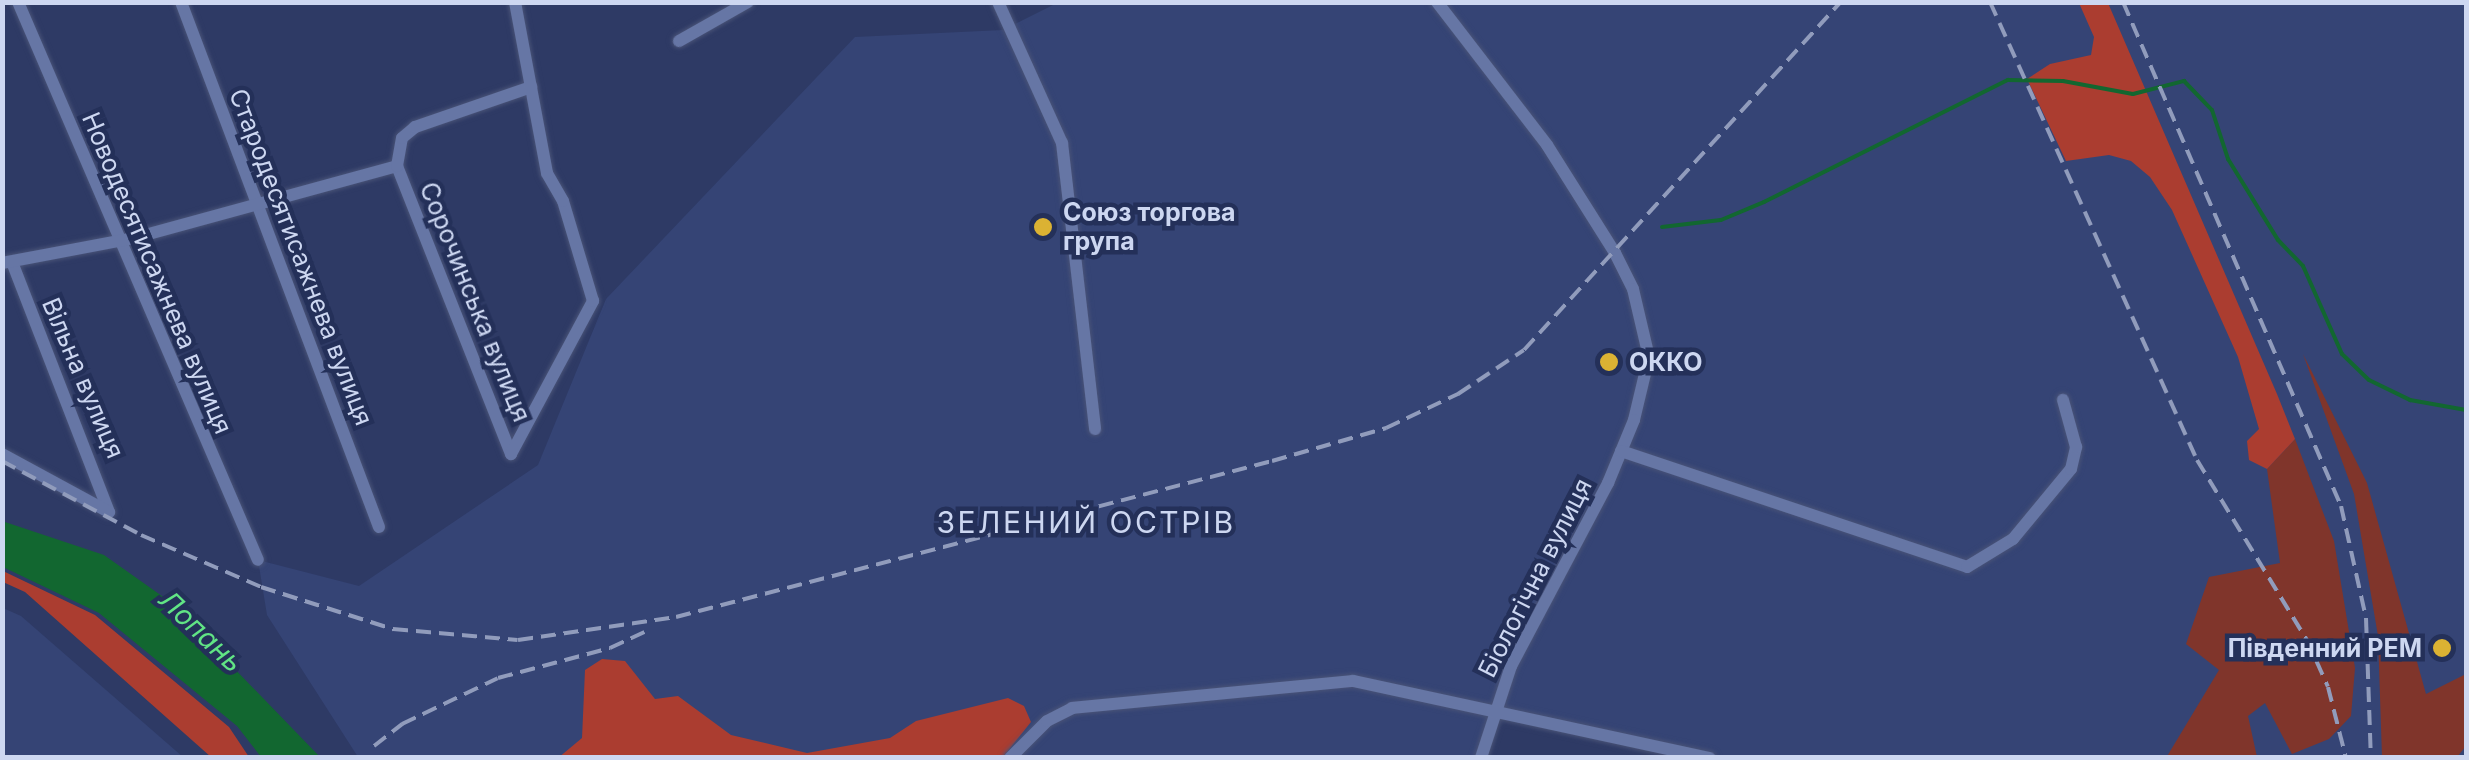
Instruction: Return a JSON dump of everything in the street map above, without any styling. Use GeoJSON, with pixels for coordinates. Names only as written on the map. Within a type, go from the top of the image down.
{"type":"FeatureCollection","features":[{"type":"Feature","properties":{"kind":"street","name":"Новодесятисажнева вулиця"},"geometry":{"type":"LineString","coordinates":[[18,2],[114,238],[258,560]]}},
{"type":"Feature","properties":{"kind":"street","name":"Стародесятисажнева вулиця"},"geometry":{"type":"LineString","coordinates":[[182,2],[379,527]]}},
{"type":"Feature","properties":{"kind":"street"},"geometry":{"type":"LineString","coordinates":[[7,262],[256,202],[298,197],[397,166],[402,138],[415,127],[531,87],[515,2]]}},
{"type":"Feature","properties":{"kind":"street"},"geometry":{"type":"LineString","coordinates":[[679,40],[748,2]]}},
{"type":"Feature","properties":{"kind":"street"},"geometry":{"type":"LineString","coordinates":[[998,2],[1062,143],[1095,429]]}},
{"type":"Feature","properties":{"kind":"street","name":"Біологічна вулиця"},"geometry":{"type":"LineString","coordinates":[[1437,2],[1547,145],[1633,289],[1649,357],[1634,420],[1621,452],[1495,710],[1481,758]]}},
{"type":"Feature","properties":{"kind":"street","name":"Сорочинська вулиця"},"geometry":{"type":"LineString","coordinates":[[397,166],[511,454],[593,311],[563,201],[547,174],[531,87]]}},
{"type":"Feature","properties":{"kind":"street","name":"Вільна вулиця"},"geometry":{"type":"LineString","coordinates":[[2,454],[109,512],[7,262]]}},
{"type":"Feature","properties":{"kind":"street"},"geometry":{"type":"LineString","coordinates":[[1621,452],[1967,568],[2012,539],[2071,469],[2076,447],[2063,400]]}},
{"type":"Feature","properties":{"kind":"street"},"geometry":{"type":"LineString","coordinates":[[1010,758],[1046,721],[1072,708],[1353,681],[1710,758]]}},
{"type":"Feature","properties":{"kind":"shaded area"},"geometry":{"type":"Polygon","coordinates":[[[1059,2],[2466,3],[2466,757],[1716,758],[1496,710],[1481,758],[358,757],[267,615],[258,560],[359,586],[538,465],[606,299],[855,37],[1003,30],[1059,2]]]}},
{"type":"Feature","properties":{"kind":"shaded area"},"geometry":{"type":"Polygon","coordinates":[[[2079,3],[2108,3],[2277,394],[2295,439],[2267,469],[2249,460],[2247,441],[2259,429],[2238,357],[2172,210],[2150,177],[2131,161],[2109,155],[2066,161],[2027,79],[2050,64],[2091,55],[2094,37],[2079,3]]]}},
{"type":"Feature","properties":{"kind":"shaded area"},"geometry":{"type":"Polygon","coordinates":[[[2303,354],[2367,483],[2426,694],[2466,674],[2466,746],[2457,757],[2382,757],[2378,636],[2354,494],[2303,354]]]}},
{"type":"Feature","properties":{"kind":"shaded area"},"geometry":{"type":"Polygon","coordinates":[[[2295,439],[2334,541],[2355,668],[2351,716],[2329,739],[2292,754],[2265,703],[2248,716],[2257,757],[2166,758],[2219,670],[2186,644],[2209,577],[2280,563],[2267,469],[2295,439]]]}},
{"type":"Feature","properties":{"kind":"shaded area"},"geometry":{"type":"Polygon","coordinates":[[[2,521],[104,555],[169,601],[320,757],[261,757],[237,726],[99,613],[3,567],[2,521]]]}},
{"type":"Feature","properties":{"kind":"shaded area"},"geometry":{"type":"Polygon","coordinates":[[[3,571],[95,615],[229,727],[249,757],[211,757],[25,592],[3,582],[3,571]]]}},
{"type":"Feature","properties":{"kind":"shaded area"},"geometry":{"type":"Polygon","coordinates":[[[3,608],[21,616],[183,757],[3,757],[3,608]]]}},
{"type":"Feature","properties":{"kind":"shaded area"},"geometry":{"type":"Polygon","coordinates":[[[602,659],[625,661],[655,699],[678,696],[731,735],[807,753],[890,738],[916,721],[1008,698],[1024,706],[1031,722],[1003,757],[558,758],[582,738],[585,670],[602,659]]]}},
{"type":"Feature","properties":{"kind":"waterway"},"geometry":{"type":"LineString","coordinates":[[1662,227],[1721,220],[1764,202],[2008,80],[2063,81],[2133,94],[2184,81],[2212,110],[2228,159],[2278,240],[2303,266],[2342,354],[2369,380],[2410,400],[2466,410]]}},
{"type":"Feature","properties":{"kind":"railway"},"geometry":{"type":"LineString","coordinates":[[2,461],[141,535],[261,587],[393,629],[518,640],[676,617],[1272,461],[1386,428],[1458,394],[1524,350],[1841,2]]}},
{"type":"Feature","properties":{"kind":"railway"},"geometry":{"type":"LineString","coordinates":[[1990,2],[2197,460],[2307,640],[2328,687],[2346,758]]}},
{"type":"Feature","properties":{"kind":"railway"},"geometry":{"type":"LineString","coordinates":[[2123,2],[2341,506],[2366,618],[2371,758]]}},
{"type":"Feature","properties":{"kind":"railway"},"geometry":{"type":"LineString","coordinates":[[374,746],[402,724],[498,678],[610,648],[644,632]]}},
{"type":"Feature","properties":{"kind":"place","name":"Союз торгова група"},"geometry":{"type":"Point","coordinates":[1043,227]}},
{"type":"Feature","properties":{"kind":"place","name":"ОККО"},"geometry":{"type":"Point","coordinates":[1609,362]}},
{"type":"Feature","properties":{"kind":"place","name":"Південний РЕМ"},"geometry":{"type":"Point","coordinates":[2442,648]}},
{"type":"Feature","properties":{"kind":"district","name":"ЗЕЛЕНИЙ ОСТРІВ"},"geometry":{"type":"Point","coordinates":[1086,522]}},
{"type":"Feature","properties":{"kind":"water label","name":"Лопань"},"geometry":{"type":"Point","coordinates":[201,631]}}]}
